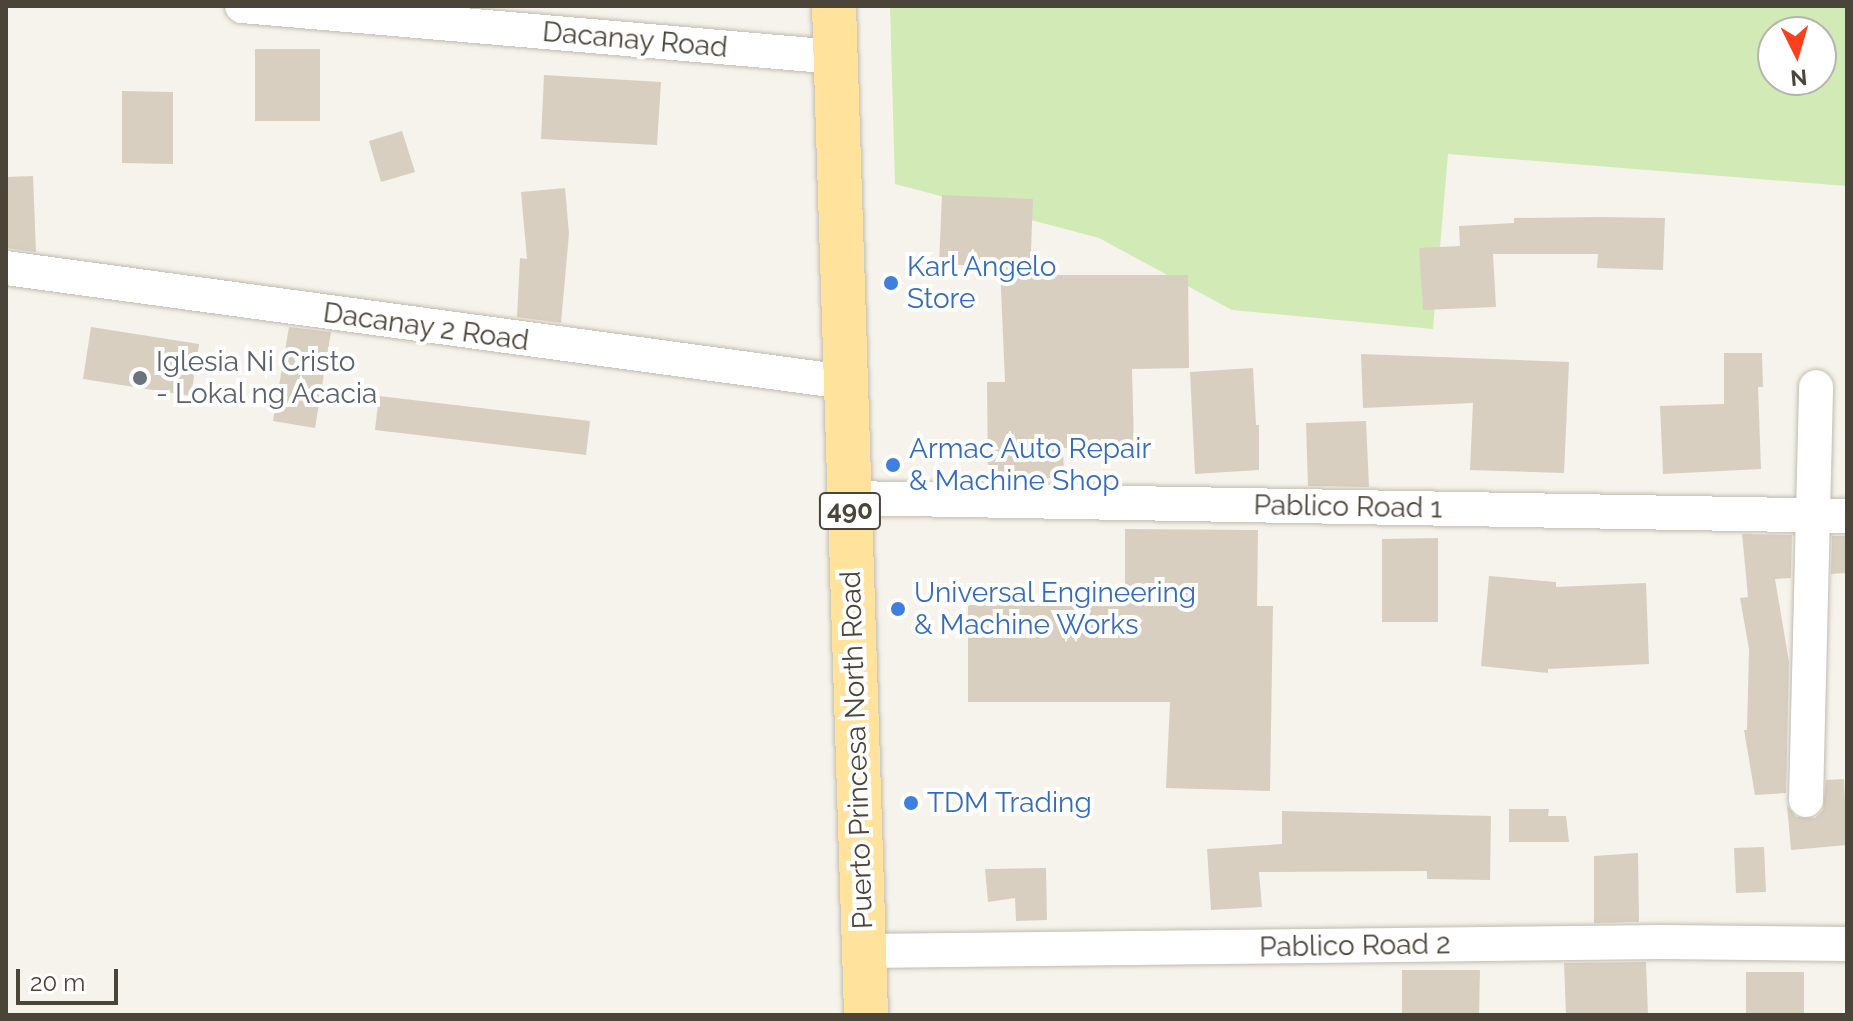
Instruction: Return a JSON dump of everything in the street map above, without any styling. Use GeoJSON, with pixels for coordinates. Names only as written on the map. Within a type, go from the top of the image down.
{"type":"FeatureCollection","features":[{"type":"Feature","properties":{"kind":"main road","name":"Puerto Princesa North Road"},"geometry":{"type":"LineString","coordinates":[[834,6],[866,1015]]}},
{"type":"Feature","properties":{"kind":"street","name":"Dacanay Road"},"geometry":{"type":"LineString","coordinates":[[242,6],[836,57]]}},
{"type":"Feature","properties":{"kind":"street","name":"Dacanay 2 Road"},"geometry":{"type":"LineString","coordinates":[[6,268],[845,382]]}},
{"type":"Feature","properties":{"kind":"street"},"geometry":{"type":"LineString","coordinates":[[1806,800],[1830,516],[1816,387]]}},
{"type":"Feature","properties":{"kind":"street","name":"Pablico Road 1"},"geometry":{"type":"LineString","coordinates":[[849,498],[1830,516]]}},
{"type":"Feature","properties":{"kind":"street","name":"Pablico Road 2"},"geometry":{"type":"LineString","coordinates":[[863,951],[1661,942],[1847,944]]}},
{"type":"Feature","properties":{"kind":"green space"},"geometry":{"type":"Polygon","coordinates":[[[890,6],[1847,6],[1847,186],[1448,154],[1433,329],[1232,310],[1099,238],[895,184],[890,6]]]}},
{"type":"Feature","properties":{"kind":"building"},"geometry":{"type":"Polygon","coordinates":[[[255,49],[320,49],[320,121],[255,121],[255,49]]]}},
{"type":"Feature","properties":{"kind":"building"},"geometry":{"type":"Polygon","coordinates":[[[544,75],[661,82],[657,145],[541,139],[544,75]]]}},
{"type":"Feature","properties":{"kind":"building"},"geometry":{"type":"Polygon","coordinates":[[[122,91],[173,92],[173,164],[122,163],[122,91]]]}},
{"type":"Feature","properties":{"kind":"building"},"geometry":{"type":"Polygon","coordinates":[[[402,131],[415,172],[381,182],[369,141],[402,131]]]}},
{"type":"Feature","properties":{"kind":"building"},"geometry":{"type":"Polygon","coordinates":[[[33,176],[36,252],[6,248],[6,177],[33,176]]]}},
{"type":"Feature","properties":{"kind":"building"},"geometry":{"type":"Polygon","coordinates":[[[565,188],[569,234],[561,323],[517,317],[520,258],[527,259],[521,192],[565,188]]]}},
{"type":"Feature","properties":{"kind":"building"},"geometry":{"type":"Polygon","coordinates":[[[942,195],[1033,199],[1030,275],[1188,275],[1189,368],[1132,369],[1134,446],[1063,448],[1064,478],[988,478],[987,382],[1005,382],[1000,267],[939,264],[942,195]]]}},
{"type":"Feature","properties":{"kind":"building"},"geometry":{"type":"Polygon","coordinates":[[[1514,218],[1665,218],[1663,270],[1597,268],[1598,254],[1493,254],[1496,307],[1423,310],[1419,248],[1460,246],[1459,226],[1514,223],[1514,218]]]}},
{"type":"Feature","properties":{"kind":"building"},"geometry":{"type":"Polygon","coordinates":[[[91,327],[199,344],[191,396],[83,379],[91,327]]]}},
{"type":"Feature","properties":{"kind":"building"},"geometry":{"type":"Polygon","coordinates":[[[289,327],[331,332],[315,428],[273,421],[289,327]]]}},
{"type":"Feature","properties":{"kind":"building"},"geometry":{"type":"Polygon","coordinates":[[[1724,353],[1762,353],[1763,387],[1758,387],[1761,469],[1663,474],[1660,406],[1724,404],[1724,353]]]}},
{"type":"Feature","properties":{"kind":"building"},"geometry":{"type":"Polygon","coordinates":[[[1361,354],[1569,362],[1564,473],[1470,470],[1473,403],[1363,408],[1361,354]]]}},
{"type":"Feature","properties":{"kind":"building"},"geometry":{"type":"Polygon","coordinates":[[[1253,368],[1256,425],[1259,425],[1259,470],[1195,474],[1190,372],[1253,368]]]}},
{"type":"Feature","properties":{"kind":"building"},"geometry":{"type":"Polygon","coordinates":[[[379,396],[590,421],[586,455],[375,430],[379,396]]]}},
{"type":"Feature","properties":{"kind":"building"},"geometry":{"type":"Polygon","coordinates":[[[1366,421],[1369,487],[1308,486],[1306,423],[1366,421]]]}},
{"type":"Feature","properties":{"kind":"building"},"geometry":{"type":"Polygon","coordinates":[[[1125,529],[1258,530],[1257,606],[1273,606],[1270,791],[1166,788],[1170,702],[968,702],[968,605],[1125,606],[1125,529]]]}},
{"type":"Feature","properties":{"kind":"building"},"geometry":{"type":"Polygon","coordinates":[[[1742,534],[1792,535],[1791,578],[1775,579],[1789,662],[1786,793],[1755,795],[1744,730],[1747,730],[1749,649],[1740,598],[1748,597],[1742,534]]]}},
{"type":"Feature","properties":{"kind":"building"},"geometry":{"type":"Polygon","coordinates":[[[1832,536],[1847,536],[1847,573],[1831,574],[1832,536]]]}},
{"type":"Feature","properties":{"kind":"building"},"geometry":{"type":"Polygon","coordinates":[[[1438,538],[1438,622],[1382,622],[1382,539],[1438,538]]]}},
{"type":"Feature","properties":{"kind":"building"},"geometry":{"type":"Polygon","coordinates":[[[1489,576],[1556,582],[1556,587],[1646,583],[1649,664],[1548,669],[1548,673],[1481,666],[1489,576]]]}},
{"type":"Feature","properties":{"kind":"building"},"geometry":{"type":"Polygon","coordinates":[[[1844,779],[1847,845],[1791,850],[1787,805],[1796,817],[1815,818],[1823,810],[1826,780],[1844,779]]]}},
{"type":"Feature","properties":{"kind":"building"},"geometry":{"type":"Polygon","coordinates":[[[1509,809],[1549,809],[1548,816],[1566,816],[1569,842],[1509,842],[1509,809]]]}},
{"type":"Feature","properties":{"kind":"building"},"geometry":{"type":"Polygon","coordinates":[[[1282,811],[1491,816],[1490,880],[1427,879],[1427,871],[1259,872],[1262,907],[1211,910],[1207,849],[1282,844],[1282,811]]]}},
{"type":"Feature","properties":{"kind":"building"},"geometry":{"type":"Polygon","coordinates":[[[1764,847],[1766,892],[1736,893],[1734,848],[1764,847]]]}},
{"type":"Feature","properties":{"kind":"building"},"geometry":{"type":"Polygon","coordinates":[[[1638,853],[1639,922],[1594,923],[1594,856],[1638,853]]]}},
{"type":"Feature","properties":{"kind":"building"},"geometry":{"type":"Polygon","coordinates":[[[1046,868],[1047,920],[1016,921],[1015,898],[988,902],[985,869],[1046,868]]]}},
{"type":"Feature","properties":{"kind":"building"},"geometry":{"type":"Polygon","coordinates":[[[1646,962],[1648,1015],[1566,1015],[1564,963],[1646,962]]]}},
{"type":"Feature","properties":{"kind":"building"},"geometry":{"type":"Polygon","coordinates":[[[1402,970],[1480,970],[1479,1015],[1402,1015],[1402,970]]]}},
{"type":"Feature","properties":{"kind":"building"},"geometry":{"type":"Polygon","coordinates":[[[1746,972],[1804,972],[1804,1015],[1746,1015],[1746,972]]]}},
{"type":"Feature","properties":{"kind":"place","name":"Karl Angelo Store"},"geometry":{"type":"Point","coordinates":[891,283]}},
{"type":"Feature","properties":{"kind":"place","name":"Iglesia Ni Cristo - Lokal ng Acacia"},"geometry":{"type":"Point","coordinates":[140,378]}},
{"type":"Feature","properties":{"kind":"place","name":"Armac Auto Repair & Machine Shop"},"geometry":{"type":"Point","coordinates":[893,465]}},
{"type":"Feature","properties":{"kind":"place","name":"Universal Engineering & Machine Works"},"geometry":{"type":"Point","coordinates":[898,609]}},
{"type":"Feature","properties":{"kind":"place","name":"TDM Trading"},"geometry":{"type":"Point","coordinates":[911,803]}}]}
